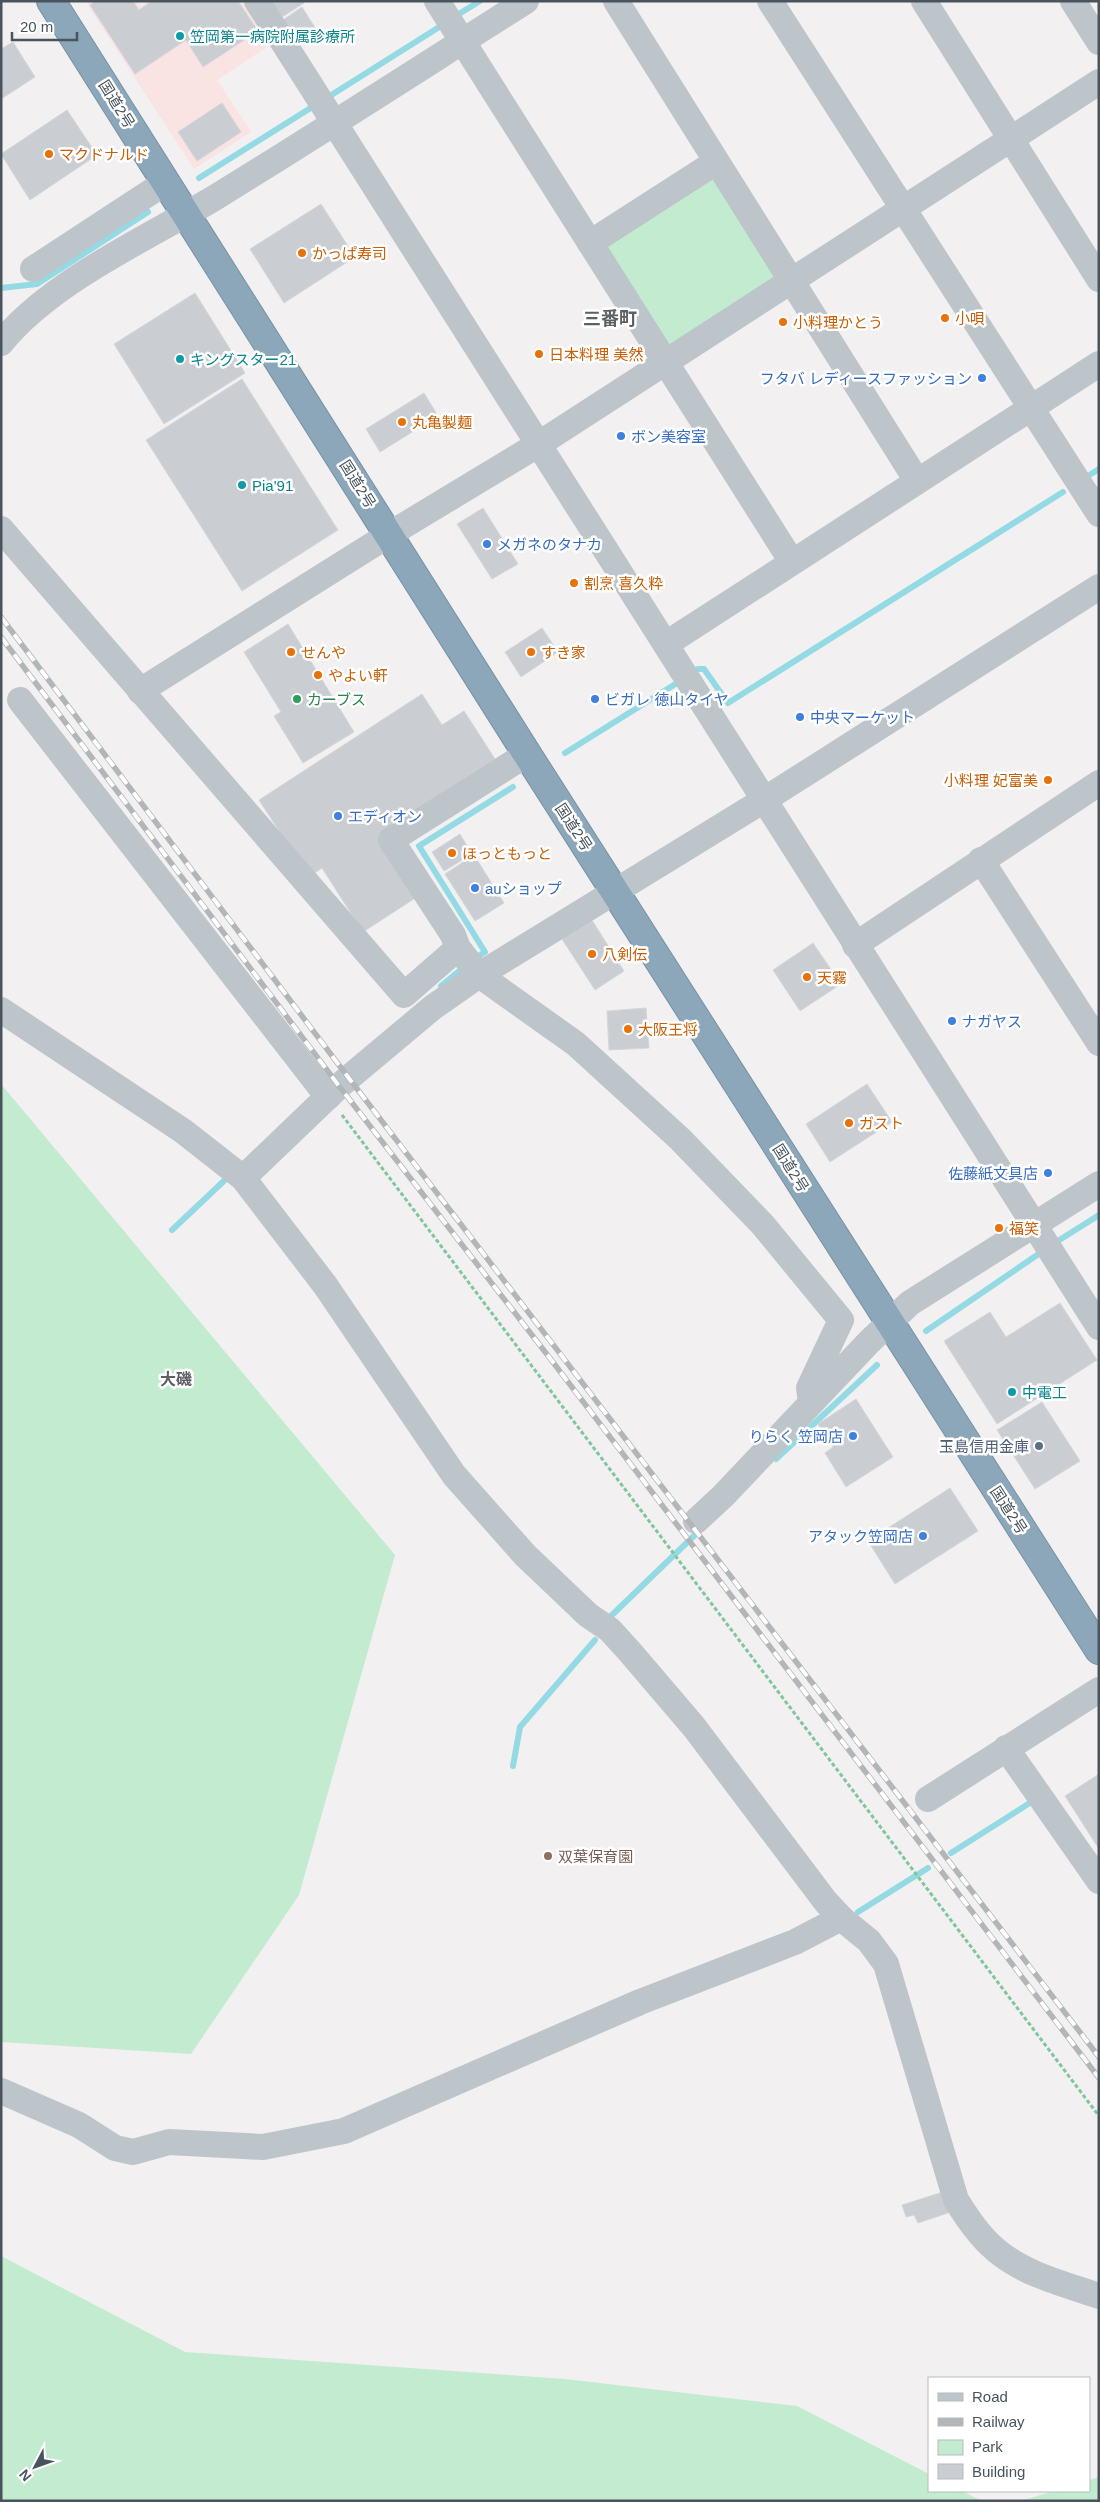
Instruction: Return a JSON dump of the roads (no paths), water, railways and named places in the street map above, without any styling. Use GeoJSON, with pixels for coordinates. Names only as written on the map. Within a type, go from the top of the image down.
{"type":"FeatureCollection","features":[{"type":"Feature","properties":{"kind":"highway","name":"国道2号"},"geometry":{"type":"LineString","coordinates":[[52,1],[390,534],[527,754],[1099,1650]]}},
{"type":"Feature","properties":{"kind":"street"},"geometry":{"type":"LineString","coordinates":[[257,1],[1099,1327]]}},
{"type":"Feature","properties":{"kind":"street"},"geometry":{"type":"LineString","coordinates":[[1,343],[12,329],[59,290],[186,214],[326,108],[450,21],[526,1]]}},
{"type":"Feature","properties":{"kind":"street"},"geometry":{"type":"LineString","coordinates":[[616,1],[917,481]]}},
{"type":"Feature","properties":{"kind":"street"},"geometry":{"type":"LineString","coordinates":[[770,1],[1099,514]]}},
{"type":"Feature","properties":{"kind":"street"},"geometry":{"type":"LineString","coordinates":[[924,1],[1099,279]]}},
{"type":"Feature","properties":{"kind":"street"},"geometry":{"type":"LineString","coordinates":[[1073,1],[1099,42]]}},
{"type":"Feature","properties":{"kind":"street"},"geometry":{"type":"LineString","coordinates":[[450,21],[792,562]]}},
{"type":"Feature","properties":{"kind":"street"},"geometry":{"type":"LineString","coordinates":[[140,691],[390,534],[539,444],[1099,82]]}},
{"type":"Feature","properties":{"kind":"street"},"geometry":{"type":"LineString","coordinates":[[590,243],[716,162]]}},
{"type":"Feature","properties":{"kind":"street"},"geometry":{"type":"LineString","coordinates":[[34,269],[166,182]]}},
{"type":"Feature","properties":{"kind":"street"},"geometry":{"type":"LineString","coordinates":[[666,644],[1099,364]]}},
{"type":"Feature","properties":{"kind":"street"},"geometry":{"type":"LineString","coordinates":[[1,529],[404,995],[615,891],[764,800],[1099,587]]}},
{"type":"Feature","properties":{"kind":"street"},"geometry":{"type":"LineString","coordinates":[[20,700],[323,1091]]}},
{"type":"Feature","properties":{"kind":"street"},"geometry":{"type":"LineString","coordinates":[[527,754],[391,840],[469,962],[576,1044],[680,1139],[763,1224],[841,1320],[809,1388],[811,1401]]}},
{"type":"Feature","properties":{"kind":"street"},"geometry":{"type":"LineString","coordinates":[[855,944],[1099,783]]}},
{"type":"Feature","properties":{"kind":"street"},"geometry":{"type":"LineString","coordinates":[[981,860],[1099,1043]]}},
{"type":"Feature","properties":{"kind":"street"},"geometry":{"type":"LineString","coordinates":[[243,1178],[323,1091],[432,1008],[469,962]]}},
{"type":"Feature","properties":{"kind":"street"},"geometry":{"type":"LineString","coordinates":[[1,1010],[183,1131],[243,1178],[325,1285],[454,1475],[525,1555],[588,1615],[610,1630],[630,1652],[694,1727],[840,1918],[869,1941],[886,1964],[956,2200],[974,2229],[998,2252],[1037,2275],[1099,2296]]}},
{"type":"Feature","properties":{"kind":"street"},"geometry":{"type":"LineString","coordinates":[[696,1521],[723,1496],[811,1401],[910,1303],[1042,1238],[1099,1184]]}},
{"type":"Feature","properties":{"kind":"street"},"geometry":{"type":"LineString","coordinates":[[928,1798],[1099,1690]]}},
{"type":"Feature","properties":{"kind":"street"},"geometry":{"type":"LineString","coordinates":[[1006,1748],[1099,1881]]}},
{"type":"Feature","properties":{"kind":"street"},"geometry":{"type":"LineString","coordinates":[[1,2091],[80,2125],[115,2148],[133,2152],[169,2142],[263,2147],[344,2131],[640,2002],[796,1942],[840,1918]]}},
{"type":"Feature","properties":{"kind":"waterway"},"geometry":{"type":"LineString","coordinates":[[454,17],[480,1]]}},
{"type":"Feature","properties":{"kind":"waterway"},"geometry":{"type":"LineString","coordinates":[[325,99],[444,24]]}},
{"type":"Feature","properties":{"kind":"waterway"},"geometry":{"type":"LineString","coordinates":[[199,178],[317,104]]}},
{"type":"Feature","properties":{"kind":"waterway"},"geometry":{"type":"LineString","coordinates":[[1,288],[37,284],[148,212]]}},
{"type":"Feature","properties":{"kind":"waterway"},"geometry":{"type":"LineString","coordinates":[[1091,474],[1099,469]]}},
{"type":"Feature","properties":{"kind":"waterway"},"geometry":{"type":"LineString","coordinates":[[698,669],[704,669],[728,703],[1063,492]]}},
{"type":"Feature","properties":{"kind":"waterway"},"geometry":{"type":"LineString","coordinates":[[565,753],[677,683]]}},
{"type":"Feature","properties":{"kind":"waterway"},"geometry":{"type":"LineString","coordinates":[[474,959],[485,952],[419,846],[513,787]]}},
{"type":"Feature","properties":{"kind":"waterway"},"geometry":{"type":"LineString","coordinates":[[441,986],[464,967]]}},
{"type":"Feature","properties":{"kind":"waterway"},"geometry":{"type":"LineString","coordinates":[[172,1230],[227,1178]]}},
{"type":"Feature","properties":{"kind":"waterway"},"geometry":{"type":"LineString","coordinates":[[1053,1244],[1099,1215]]}},
{"type":"Feature","properties":{"kind":"waterway"},"geometry":{"type":"LineString","coordinates":[[926,1331],[1043,1251]]}},
{"type":"Feature","properties":{"kind":"waterway"},"geometry":{"type":"LineString","coordinates":[[776,1459],[877,1365]]}},
{"type":"Feature","properties":{"kind":"waterway"},"geometry":{"type":"LineString","coordinates":[[612,1615],[701,1529]]}},
{"type":"Feature","properties":{"kind":"waterway"},"geometry":{"type":"LineString","coordinates":[[513,1766],[520,1727],[595,1640]]}},
{"type":"Feature","properties":{"kind":"waterway"},"geometry":{"type":"LineString","coordinates":[[951,1853],[1036,1799]]}},
{"type":"Feature","properties":{"kind":"waterway"},"geometry":{"type":"LineString","coordinates":[[858,1912],[928,1868]]}},
{"type":"Feature","properties":{"kind":"railway"},"geometry":{"type":"LineString","coordinates":[[1,617],[348,1077],[1099,2057]]}},
{"type":"Feature","properties":{"kind":"railway"},"geometry":{"type":"LineString","coordinates":[[1,637],[339,1086],[549,1357],[1099,2078]]}},
{"type":"Feature","properties":{"kind":"place","name":"笠岡第一病院附属診療所"},"geometry":{"type":"Point","coordinates":[180,36]}},
{"type":"Feature","properties":{"kind":"place","name":"マクドナルド"},"geometry":{"type":"Point","coordinates":[49,154]}},
{"type":"Feature","properties":{"kind":"place","name":"かっぱ寿司"},"geometry":{"type":"Point","coordinates":[302,253]}},
{"type":"Feature","properties":{"kind":"place","name":"小唄"},"geometry":{"type":"Point","coordinates":[945,318]}},
{"type":"Feature","properties":{"kind":"place","name":"小料理かとう"},"geometry":{"type":"Point","coordinates":[783,322]}},
{"type":"Feature","properties":{"kind":"place","name":"日本料理 美然"},"geometry":{"type":"Point","coordinates":[539,354]}},
{"type":"Feature","properties":{"kind":"place","name":"キングスター21"},"geometry":{"type":"Point","coordinates":[180,359]}},
{"type":"Feature","properties":{"kind":"place","name":"フタバ レディースファッション"},"geometry":{"type":"Point","coordinates":[982,378]}},
{"type":"Feature","properties":{"kind":"place","name":"丸亀製麺"},"geometry":{"type":"Point","coordinates":[402,422]}},
{"type":"Feature","properties":{"kind":"place","name":"ボン美容室"},"geometry":{"type":"Point","coordinates":[621,436]}},
{"type":"Feature","properties":{"kind":"place","name":"Pia'91"},"geometry":{"type":"Point","coordinates":[242,485]}},
{"type":"Feature","properties":{"kind":"place","name":"メガネのタナカ"},"geometry":{"type":"Point","coordinates":[487,544]}},
{"type":"Feature","properties":{"kind":"place","name":"割烹 喜久粋"},"geometry":{"type":"Point","coordinates":[574,583]}},
{"type":"Feature","properties":{"kind":"place","name":"せんや"},"geometry":{"type":"Point","coordinates":[291,652]}},
{"type":"Feature","properties":{"kind":"place","name":"すき家"},"geometry":{"type":"Point","coordinates":[531,652]}},
{"type":"Feature","properties":{"kind":"place","name":"やよい軒"},"geometry":{"type":"Point","coordinates":[318,675]}},
{"type":"Feature","properties":{"kind":"place","name":"カーブス"},"geometry":{"type":"Point","coordinates":[297,699]}},
{"type":"Feature","properties":{"kind":"place","name":"ビガレ 徳山タイヤ"},"geometry":{"type":"Point","coordinates":[595,699]}},
{"type":"Feature","properties":{"kind":"place","name":"中央マーケット"},"geometry":{"type":"Point","coordinates":[800,717]}},
{"type":"Feature","properties":{"kind":"place","name":"小料理 妃富美"},"geometry":{"type":"Point","coordinates":[1048,780]}},
{"type":"Feature","properties":{"kind":"place","name":"エディオン"},"geometry":{"type":"Point","coordinates":[338,816]}},
{"type":"Feature","properties":{"kind":"place","name":"ほっともっと"},"geometry":{"type":"Point","coordinates":[452,853]}},
{"type":"Feature","properties":{"kind":"place","name":"auショップ"},"geometry":{"type":"Point","coordinates":[475,888]}},
{"type":"Feature","properties":{"kind":"place","name":"八剣伝"},"geometry":{"type":"Point","coordinates":[592,954]}},
{"type":"Feature","properties":{"kind":"place","name":"天霧"},"geometry":{"type":"Point","coordinates":[807,977]}},
{"type":"Feature","properties":{"kind":"place","name":"ナガヤス"},"geometry":{"type":"Point","coordinates":[952,1021]}},
{"type":"Feature","properties":{"kind":"place","name":"大阪王将"},"geometry":{"type":"Point","coordinates":[628,1029]}},
{"type":"Feature","properties":{"kind":"place","name":"ガスト"},"geometry":{"type":"Point","coordinates":[849,1123]}},
{"type":"Feature","properties":{"kind":"place","name":"佐藤紙文具店"},"geometry":{"type":"Point","coordinates":[1048,1173]}},
{"type":"Feature","properties":{"kind":"place","name":"福笑"},"geometry":{"type":"Point","coordinates":[999,1228]}},
{"type":"Feature","properties":{"kind":"place","name":"中電工"},"geometry":{"type":"Point","coordinates":[1012,1392]}},
{"type":"Feature","properties":{"kind":"place","name":"りらく 笠岡店"},"geometry":{"type":"Point","coordinates":[853,1436]}},
{"type":"Feature","properties":{"kind":"place","name":"玉島信用金庫"},"geometry":{"type":"Point","coordinates":[1039,1446]}},
{"type":"Feature","properties":{"kind":"place","name":"アタック笠岡店"},"geometry":{"type":"Point","coordinates":[923,1536]}},
{"type":"Feature","properties":{"kind":"place","name":"双葉保育園"},"geometry":{"type":"Point","coordinates":[548,1856]}},
{"type":"Feature","properties":{"kind":"district","name":"三番町"},"geometry":{"type":"Point","coordinates":[610,319]}},
{"type":"Feature","properties":{"kind":"district","name":"大磯"},"geometry":{"type":"Point","coordinates":[176,1379]}}]}
